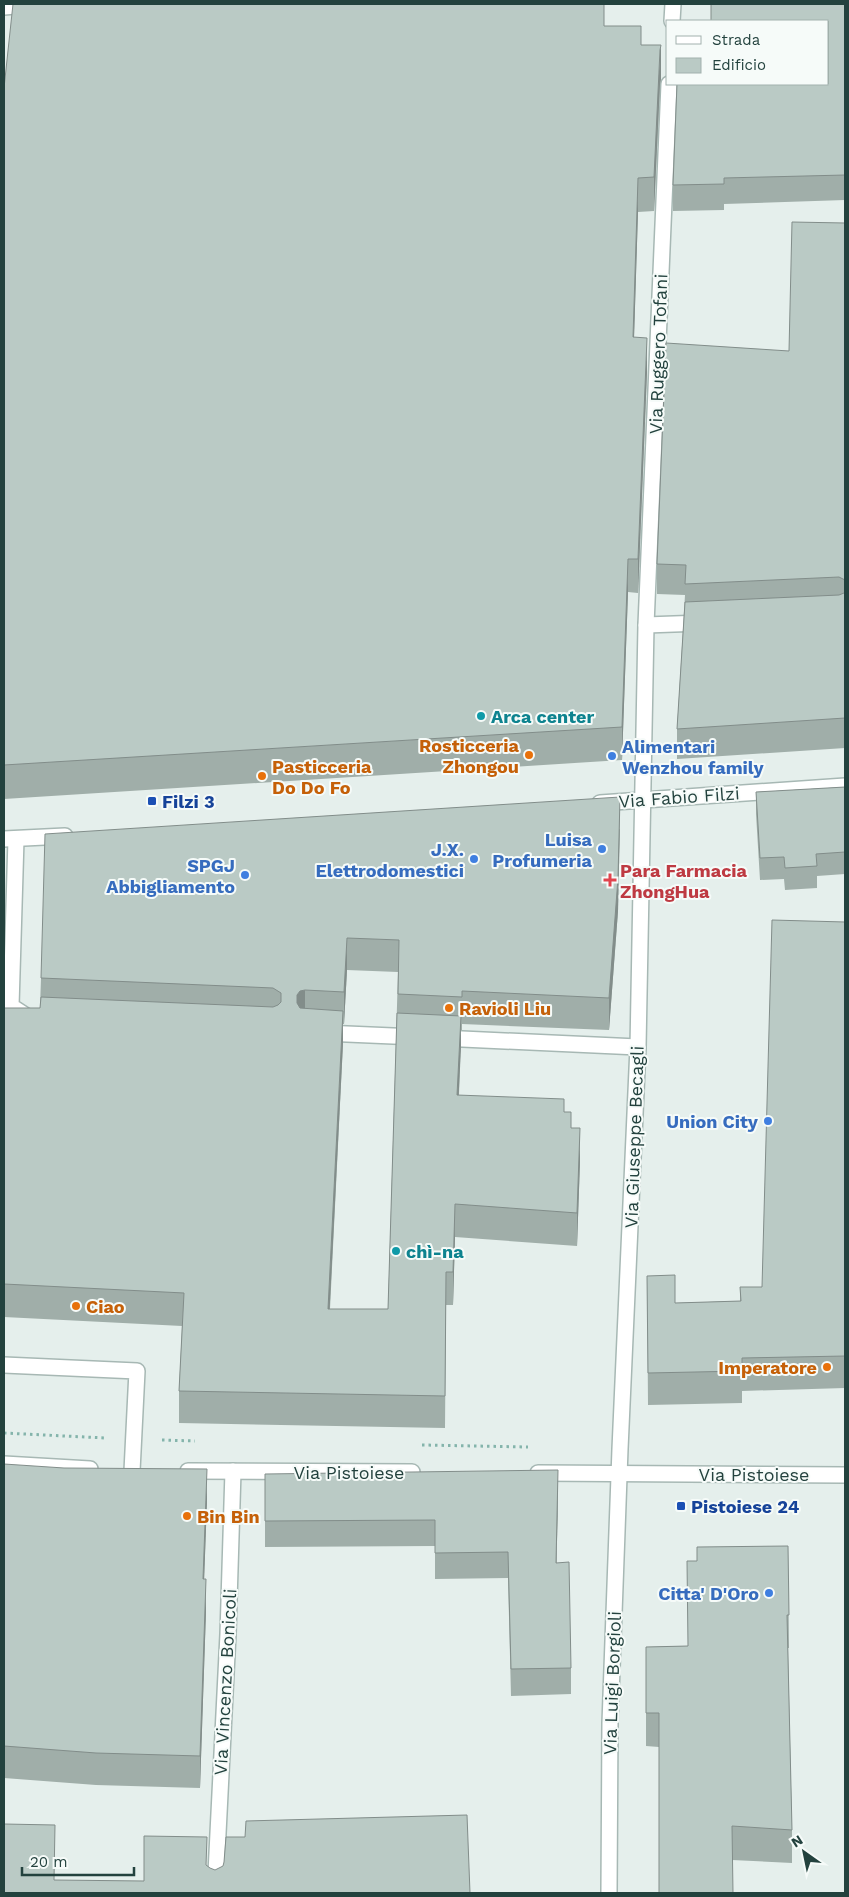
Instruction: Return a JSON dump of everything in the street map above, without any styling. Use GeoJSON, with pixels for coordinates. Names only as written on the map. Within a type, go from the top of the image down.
{"type":"FeatureCollection","features":[{"type":"Feature","properties":{"kind":"street"},"geometry":{"type":"LineString","coordinates":[[4,7],[40,4]]}},
{"type":"Feature","properties":{"kind":"street"},"geometry":{"type":"LineString","coordinates":[[672,20],[673,4]]}},
{"type":"Feature","properties":{"kind":"street","name":"Via Ruggero Tofani"},"geometry":{"type":"LineString","coordinates":[[643,800],[646,625],[670,85]]}},
{"type":"Feature","properties":{"kind":"street"},"geometry":{"type":"LineString","coordinates":[[646,625],[714,622]]}},
{"type":"Feature","properties":{"kind":"street","name":"Via Fabio Filzi"},"geometry":{"type":"LineString","coordinates":[[584,804],[845,786]]}},
{"type":"Feature","properties":{"kind":"street","name":"Via Giuseppe Becagli"},"geometry":{"type":"LineString","coordinates":[[619,1474],[638,1047],[643,800]]}},
{"type":"Feature","properties":{"kind":"street"},"geometry":{"type":"LineString","coordinates":[[49,1020],[31,1020],[8,1006],[10,839],[76,835]]}},
{"type":"Feature","properties":{"kind":"street"},"geometry":{"type":"LineString","coordinates":[[305,1032],[638,1047]]}},
{"type":"Feature","properties":{"kind":"street"},"geometry":{"type":"LineString","coordinates":[[4,1365],[137,1371],[132,1471]]}},
{"type":"Feature","properties":{"kind":"street"},"geometry":{"type":"LineString","coordinates":[[4,1464],[151,1471]]}},
{"type":"Feature","properties":{"kind":"street","name":"Via Pistoiese"},"geometry":{"type":"LineString","coordinates":[[169,1471],[430,1472]]}},
{"type":"Feature","properties":{"kind":"street","name":"Via Vincenzo Bonicoli"},"geometry":{"type":"LineString","coordinates":[[215,1893],[228,1634],[233,1471]]}},
{"type":"Feature","properties":{"kind":"street","name":"Via Pistoiese"},"geometry":{"type":"LineString","coordinates":[[528,1473],[845,1475]]}},
{"type":"Feature","properties":{"kind":"street","name":"Via Luigi Borgioli"},"geometry":{"type":"LineString","coordinates":[[609,1893],[610,1723],[619,1474]]}},
{"type":"Feature","properties":{"kind":"path"},"geometry":{"type":"LineString","coordinates":[[4,1432],[134,1440],[204,1441]]}},
{"type":"Feature","properties":{"kind":"path"},"geometry":{"type":"LineString","coordinates":[[422,1445],[530,1448]]}},
{"type":"Feature","properties":{"kind":"building"},"geometry":{"type":"Polygon","coordinates":[[[13,4],[604,4],[604,26],[641,26],[641,45],[661,45],[654,177],[638,178],[633,337],[647,338],[638,559],[628,559],[622,727],[4,765],[4,88],[13,4]]]}},
{"type":"Feature","properties":{"kind":"building"},"geometry":{"type":"Polygon","coordinates":[[[711,4],[845,4],[845,175],[724,178],[724,184],[673,185],[677,85],[829,85],[829,20],[711,20],[711,4]]]}},
{"type":"Feature","properties":{"kind":"building"},"geometry":{"type":"Polygon","coordinates":[[[792,222],[845,223],[845,580],[839,577],[685,584],[686,565],[657,564],[666,343],[789,351],[792,222]]]}},
{"type":"Feature","properties":{"kind":"building"},"geometry":{"type":"Polygon","coordinates":[[[845,592],[845,718],[677,729],[685,602],[839,595],[845,592]]]}},
{"type":"Feature","properties":{"kind":"building"},"geometry":{"type":"Polygon","coordinates":[[[845,787],[845,852],[816,854],[817,866],[785,868],[784,857],[760,858],[756,792],[845,787]]]}},
{"type":"Feature","properties":{"kind":"building"},"geometry":{"type":"Polygon","coordinates":[[[620,797],[618,878],[609,998],[462,991],[462,997],[398,994],[399,940],[347,938],[344,992],[305,990],[300,991],[297,995],[297,1003],[300,1008],[343,1011],[328,1309],[388,1309],[397,1013],[461,1016],[457,1095],[564,1099],[564,1112],[571,1112],[571,1128],[580,1128],[577,1213],[455,1204],[453,1272],[446,1272],[445,1396],[179,1391],[184,1293],[4,1284],[4,1008],[40,1008],[41,997],[273,1007],[281,1002],[281,993],[273,988],[41,978],[45,834],[620,797]]]}},
{"type":"Feature","properties":{"kind":"building"},"geometry":{"type":"Polygon","coordinates":[[[772,920],[845,922],[845,1356],[742,1358],[742,1371],[648,1373],[647,1276],[675,1275],[675,1303],[741,1301],[740,1287],[762,1287],[772,920]]]}},
{"type":"Feature","properties":{"kind":"building"},"geometry":{"type":"Polygon","coordinates":[[[4,1464],[64,1468],[207,1469],[203,1579],[206,1579],[200,1756],[96,1753],[4,1746],[4,1464]]]}},
{"type":"Feature","properties":{"kind":"building"},"geometry":{"type":"Polygon","coordinates":[[[558,1470],[556,1563],[569,1562],[571,1668],[511,1669],[508,1552],[435,1553],[435,1520],[265,1521],[265,1474],[558,1470]]]}},
{"type":"Feature","properties":{"kind":"building"},"geometry":{"type":"Polygon","coordinates":[[[788,1546],[789,1615],[787,1615],[792,1830],[732,1826],[733,1893],[659,1893],[659,1713],[646,1713],[646,1647],[688,1646],[687,1561],[697,1561],[697,1547],[788,1546]]]}},
{"type":"Feature","properties":{"kind":"building"},"geometry":{"type":"Polygon","coordinates":[[[467,1815],[470,1893],[4,1893],[4,1824],[55,1825],[54,1880],[144,1881],[144,1836],[207,1837],[206,1865],[215,1870],[223,1866],[226,1837],[245,1837],[246,1821],[467,1815]]]}},
{"type":"Feature","properties":{"kind":"place","name":"Arca center"},"geometry":{"type":"Point","coordinates":[481,716]}},
{"type":"Feature","properties":{"kind":"place","name":"Rosticceria Zhongou"},"geometry":{"type":"Point","coordinates":[529,755]}},
{"type":"Feature","properties":{"kind":"place","name":"Alimentari Wenzhou family"},"geometry":{"type":"Point","coordinates":[612,756]}},
{"type":"Feature","properties":{"kind":"place","name":"Pasticceria Do Do Fo"},"geometry":{"type":"Point","coordinates":[262,776]}},
{"type":"Feature","properties":{"kind":"place","name":"Filzi 3"},"geometry":{"type":"Point","coordinates":[152,801]}},
{"type":"Feature","properties":{"kind":"place","name":"Luisa Profumeria"},"geometry":{"type":"Point","coordinates":[602,849]}},
{"type":"Feature","properties":{"kind":"place","name":"J.X. Elettrodomestici"},"geometry":{"type":"Point","coordinates":[474,859]}},
{"type":"Feature","properties":{"kind":"place","name":"SPGJ Abbigliamento"},"geometry":{"type":"Point","coordinates":[245,875]}},
{"type":"Feature","properties":{"kind":"place","name":"Para Farmacia ZhongHua"},"geometry":{"type":"Point","coordinates":[610,880]}},
{"type":"Feature","properties":{"kind":"place","name":"Ravioli Liu"},"geometry":{"type":"Point","coordinates":[449,1008]}},
{"type":"Feature","properties":{"kind":"place","name":"Union City"},"geometry":{"type":"Point","coordinates":[768,1121]}},
{"type":"Feature","properties":{"kind":"place","name":"chì-na"},"geometry":{"type":"Point","coordinates":[396,1251]}},
{"type":"Feature","properties":{"kind":"place","name":"Ciao"},"geometry":{"type":"Point","coordinates":[76,1306]}},
{"type":"Feature","properties":{"kind":"place","name":"Imperatore"},"geometry":{"type":"Point","coordinates":[827,1367]}},
{"type":"Feature","properties":{"kind":"place","name":"Pistoiese 24"},"geometry":{"type":"Point","coordinates":[681,1506]}},
{"type":"Feature","properties":{"kind":"place","name":"Bin Bin"},"geometry":{"type":"Point","coordinates":[187,1516]}},
{"type":"Feature","properties":{"kind":"place","name":"Citta' D'Oro"},"geometry":{"type":"Point","coordinates":[769,1593]}}]}
